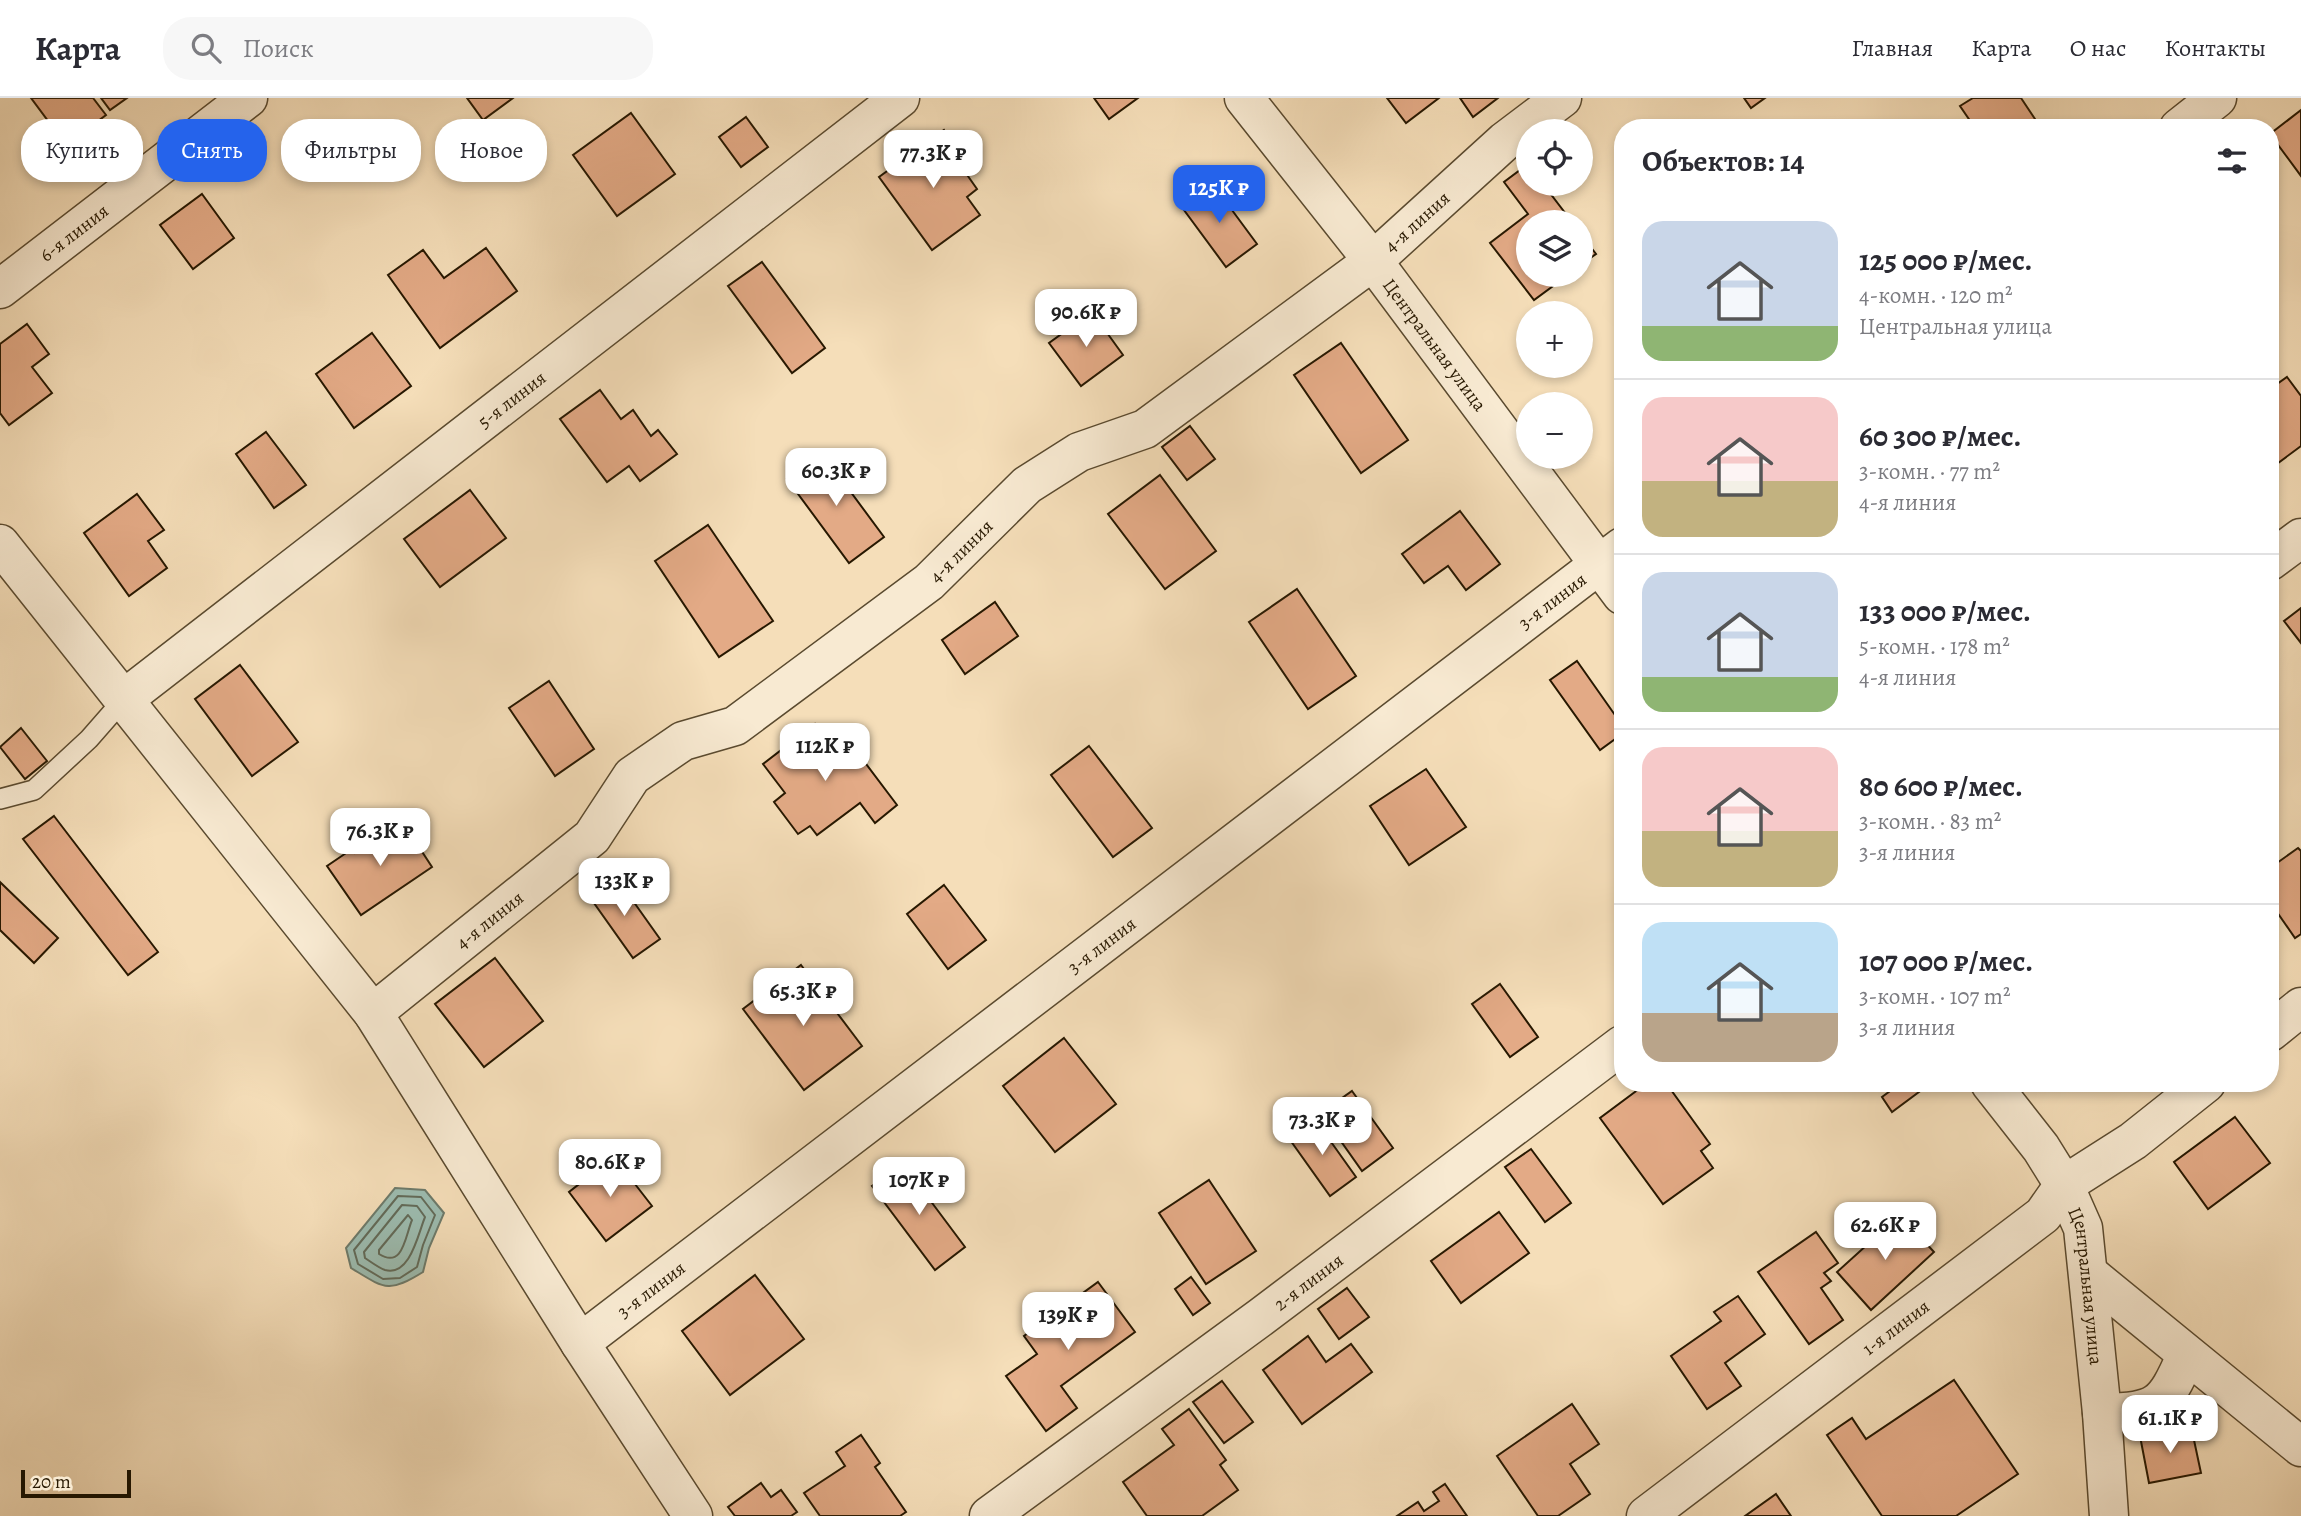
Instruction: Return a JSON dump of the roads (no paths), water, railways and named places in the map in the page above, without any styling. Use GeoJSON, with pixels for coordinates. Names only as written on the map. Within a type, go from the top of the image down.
{"type":"FeatureCollection","features":[{"type":"Feature","properties":{"kind":"street","name":"6-я линия"},"geometry":{"type":"LineString","coordinates":[[0,289],[248,98]]}},
{"type":"Feature","properties":{"kind":"street","name":"5-я линия"},"geometry":{"type":"LineString","coordinates":[[124,699],[900,98]]}},
{"type":"Feature","properties":{"kind":"street","name":"Центральная улица"},"geometry":{"type":"LineString","coordinates":[[1244,98],[1611,555]]}},
{"type":"Feature","properties":{"kind":"street","name":"4-я линия"},"geometry":{"type":"LineString","coordinates":[[373,1013],[592,837],[632,776],[683,741],[735,726],[929,582],[1027,485],[1079,452],[1145,429],[1373,261],[1505,141],[1562,98]]}},
{"type":"Feature","properties":{"kind":"street"},"geometry":{"type":"LineString","coordinates":[[2190,119],[2217,98]]}},
{"type":"Feature","properties":{"kind":"street"},"geometry":{"type":"LineString","coordinates":[[2279,554],[2301,538]]}},
{"type":"Feature","properties":{"kind":"street"},"geometry":{"type":"LineString","coordinates":[[0,544],[373,1013],[580,1343],[693,1516]]}},
{"type":"Feature","properties":{"kind":"street","name":"3-я линия"},"geometry":{"type":"LineString","coordinates":[[580,1343],[1611,555]]}},
{"type":"Feature","properties":{"kind":"street"},"geometry":{"type":"LineString","coordinates":[[2279,1025],[2301,1007]]}},
{"type":"Feature","properties":{"kind":"street","name":"2-я линия"},"geometry":{"type":"LineString","coordinates":[[989,1516],[1261,1317],[1614,1051]]}},
{"type":"Feature","properties":{"kind":"street","name":"Центральная улица"},"geometry":{"type":"LineString","coordinates":[[1997,1092],[2041,1148],[2064,1185],[2083,1228],[2102,1412],[2109,1516]]}},
{"type":"Feature","properties":{"kind":"street","name":"1-я линия"},"geometry":{"type":"LineString","coordinates":[[1646,1516],[2043,1215],[2064,1185],[2133,1141],[2195,1092]]}},
{"type":"Feature","properties":{"kind":"street"},"geometry":{"type":"LineString","coordinates":[[2089,1274],[2186,1356],[2301,1447]]}},
{"type":"Feature","properties":{"kind":"street"},"geometry":{"type":"LineString","coordinates":[[2102,1412],[2131,1412],[2156,1405],[2172,1388],[2186,1356]]}},
{"type":"Feature","properties":{"kind":"lane"},"geometry":{"type":"LineString","coordinates":[[0,799],[34,790],[89,739],[124,699]]}},
{"type":"Feature","properties":{"kind":"water"},"geometry":{"type":"Polygon","coordinates":[[[395,1188],[425,1190],[444,1213],[429,1248],[423,1272],[402,1283],[386,1286],[351,1268],[346,1248],[395,1188]]]}}]}
